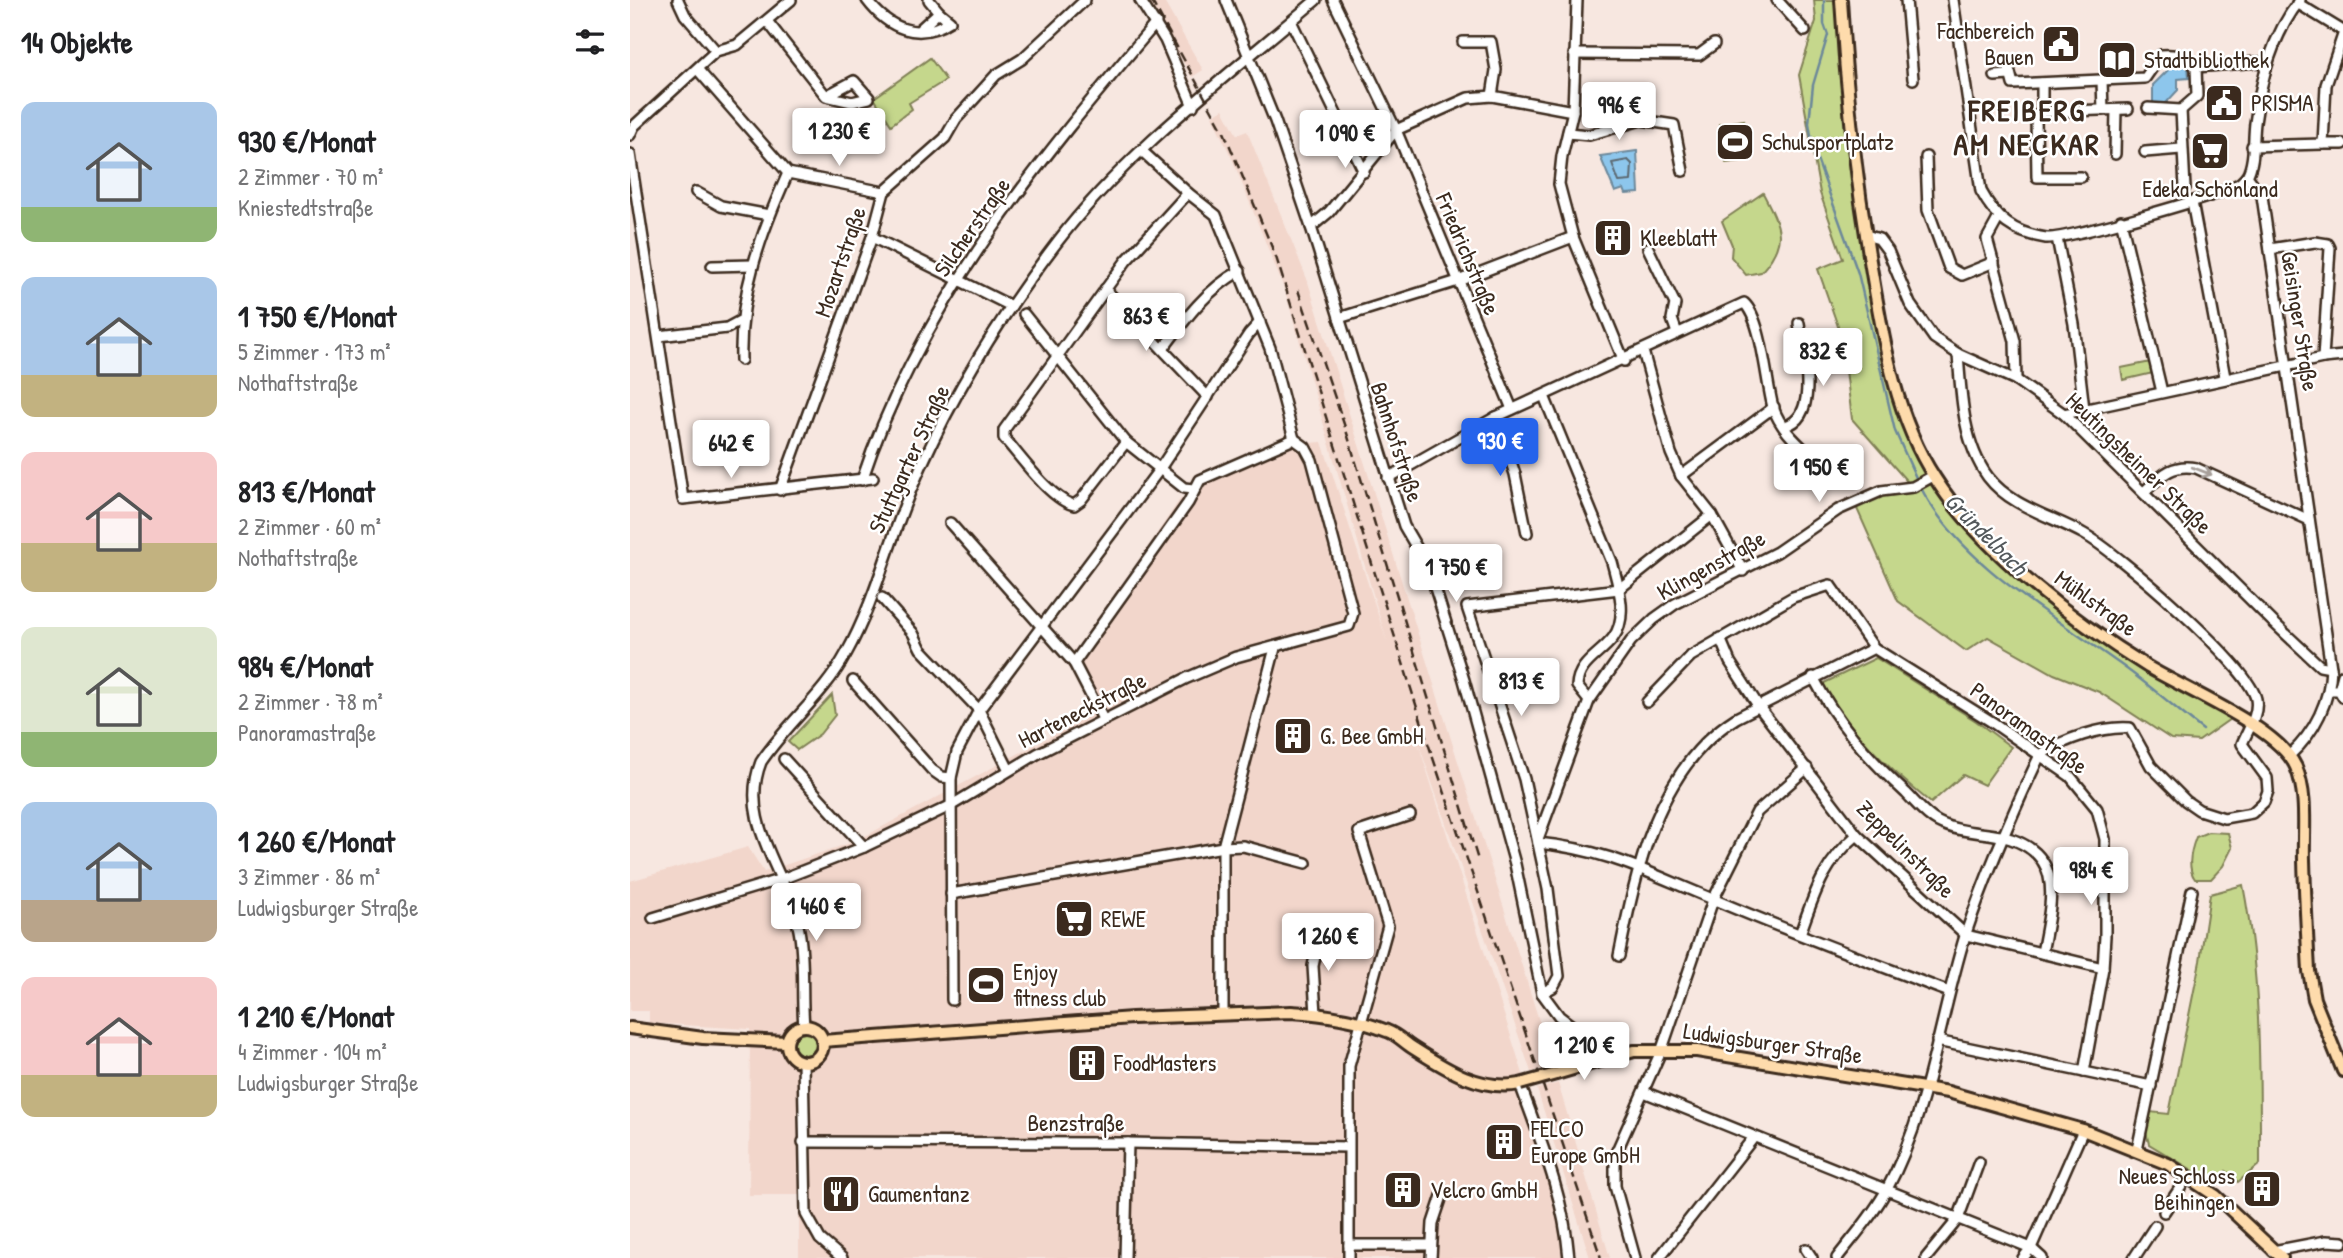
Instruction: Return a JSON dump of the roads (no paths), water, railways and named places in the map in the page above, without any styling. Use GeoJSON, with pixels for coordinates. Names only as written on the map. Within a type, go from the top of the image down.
{"type":"FeatureCollection","features":[{"type":"Feature","properties":{"kind":"main road","name":"Mühlstraße"},"geometry":{"type":"LineString","coordinates":[[1841,0],[1850,124],[1866,235],[1893,374],[1910,429],[1930,478],[1989,544],[2066,609],[2147,666],[2251,725],[2290,755]]}},
{"type":"Feature","properties":{"kind":"main road"},"geometry":{"type":"LineString","coordinates":[[2290,755],[2303,796],[2309,971],[2314,999],[2343,1071]]}},
{"type":"Feature","properties":{"kind":"main road","name":"Ludwigsburger Straße"},"geometry":{"type":"LineString","coordinates":[[822,1041],[1223,1013],[1316,1014],[1390,1032],[1444,1068],[1491,1086],[1520,1084],[1634,1051],[1662,1049],[1756,1059],[1927,1088],[2083,1130],[2137,1150],[2188,1176],[2216,1196],[2278,1254]]}},
{"type":"Feature","properties":{"kind":"main road"},"geometry":{"type":"LineString","coordinates":[[804,1026],[817,1031],[822,1041],[817,1057],[803,1062],[791,1056],[787,1042],[794,1030],[804,1026]]}},
{"type":"Feature","properties":{"kind":"main road"},"geometry":{"type":"LineString","coordinates":[[630,1028],[703,1038],[787,1042]]}},
{"type":"Feature","properties":{"kind":"street"},"geometry":{"type":"LineString","coordinates":[[678,0],[685,15],[716,51]]}},
{"type":"Feature","properties":{"kind":"street"},"geometry":{"type":"LineString","coordinates":[[630,135],[634,127],[716,51],[737,45],[791,0]]}},
{"type":"Feature","properties":{"kind":"street"},"geometry":{"type":"LineString","coordinates":[[866,0],[887,23],[934,32],[950,21],[929,0]]}},
{"type":"Feature","properties":{"kind":"street","name":"Mozartstraße"},"geometry":{"type":"LineString","coordinates":[[780,490],[872,237],[884,192],[944,138],[956,119],[996,75],[1023,59],[1086,0]]}},
{"type":"Feature","properties":{"kind":"street"},"geometry":{"type":"LineString","coordinates":[[1140,0],[1156,23],[1193,106]]}},
{"type":"Feature","properties":{"kind":"street","name":"Bahnhofstraße"},"geometry":{"type":"LineString","coordinates":[[1226,0],[1250,58],[1311,227],[1404,526],[1429,569],[1508,837],[1542,993],[1559,1016],[1597,1045],[1603,1059]]}},
{"type":"Feature","properties":{"kind":"street","name":"Stuttgarter Straße"},"geometry":{"type":"LineString","coordinates":[[804,1026],[799,929],[782,879],[755,815],[753,796],[758,768],[771,747],[820,692],[846,655],[922,466],[961,391],[1011,306],[1082,209],[1193,106],[1316,0]]}},
{"type":"Feature","properties":{"kind":"street","name":"Friedrichstraße"},"geometry":{"type":"LineString","coordinates":[[1333,0],[1396,130],[1513,409]]}},
{"type":"Feature","properties":{"kind":"street"},"geometry":{"type":"LineString","coordinates":[[1577,0],[1573,111],[1559,184],[1573,237],[1624,360]]}},
{"type":"Feature","properties":{"kind":"street"},"geometry":{"type":"LineString","coordinates":[[1777,0],[1805,31]]}},
{"type":"Feature","properties":{"kind":"street"},"geometry":{"type":"LineString","coordinates":[[1906,0],[1913,79]]}},
{"type":"Feature","properties":{"kind":"street"},"geometry":{"type":"LineString","coordinates":[[1953,0],[1981,191],[1998,219],[2025,233],[2057,238],[2192,202],[2234,187],[2247,176],[2266,65],[2278,34],[2299,1],[2343,33],[2326,85],[2323,144]]}},
{"type":"Feature","properties":{"kind":"street"},"geometry":{"type":"LineString","coordinates":[[918,31],[939,12]]}},
{"type":"Feature","properties":{"kind":"street"},"geometry":{"type":"LineString","coordinates":[[768,21],[826,96]]}},
{"type":"Feature","properties":{"kind":"street","name":"Silcherstraße"},"geometry":{"type":"LineString","coordinates":[[862,480],[898,391],[956,280],[1061,134],[1156,23]]}},
{"type":"Feature","properties":{"kind":"street"},"geometry":{"type":"LineString","coordinates":[[1292,23],[1364,172]]}},
{"type":"Feature","properties":{"kind":"street"},"geometry":{"type":"LineString","coordinates":[[1463,42],[1490,42],[1496,70],[1492,96]]}},
{"type":"Feature","properties":{"kind":"street"},"geometry":{"type":"LineString","coordinates":[[1574,54],[1699,55],[1714,44]]}},
{"type":"Feature","properties":{"kind":"street"},"geometry":{"type":"LineString","coordinates":[[2007,61],[2012,84],[2146,78],[2161,55],[2179,54],[2196,67],[2258,62],[2266,65]]}},
{"type":"Feature","properties":{"kind":"street"},"geometry":{"type":"LineString","coordinates":[[2148,108],[2181,110],[2197,96],[2196,67]]}},
{"type":"Feature","properties":{"kind":"street"},"geometry":{"type":"LineString","coordinates":[[698,70],[788,173],[884,192]]}},
{"type":"Feature","properties":{"kind":"street"},"geometry":{"type":"LineString","coordinates":[[1995,76],[2010,75]]}},
{"type":"Feature","properties":{"kind":"street"},"geometry":{"type":"LineString","coordinates":[[2102,81],[2103,110]]}},
{"type":"Feature","properties":{"kind":"street"},"geometry":{"type":"LineString","coordinates":[[2042,83],[2042,112]]}},
{"type":"Feature","properties":{"kind":"street"},"geometry":{"type":"LineString","coordinates":[[1311,227],[1329,212],[1396,130],[1468,99],[1492,96],[1573,111]]}},
{"type":"Feature","properties":{"kind":"street"},"geometry":{"type":"LineString","coordinates":[[2081,177],[2037,177],[2036,117],[2042,112],[2128,109]]}},
{"type":"Feature","properties":{"kind":"street"},"geometry":{"type":"LineString","coordinates":[[2115,154],[2116,110]]}},
{"type":"Feature","properties":{"kind":"street"},"geometry":{"type":"LineString","coordinates":[[2181,110],[2185,188]]}},
{"type":"Feature","properties":{"kind":"street"},"geometry":{"type":"LineString","coordinates":[[1568,133],[1589,135],[1641,120],[1674,125],[1683,171]]}},
{"type":"Feature","properties":{"kind":"street"},"geometry":{"type":"LineString","coordinates":[[2252,146],[2343,144]]}},
{"type":"Feature","properties":{"kind":"street"},"geometry":{"type":"LineString","coordinates":[[2145,152],[2181,149]]}},
{"type":"Feature","properties":{"kind":"street"},"geometry":{"type":"LineString","coordinates":[[1074,663],[1188,503],[1200,480],[1231,464],[1294,439],[1270,348],[1216,215],[1143,152]]}},
{"type":"Feature","properties":{"kind":"street"},"geometry":{"type":"LineString","coordinates":[[630,154],[683,499],[873,478]]}},
{"type":"Feature","properties":{"kind":"street"},"geometry":{"type":"LineString","coordinates":[[1926,157],[1928,210],[1949,268],[1962,275],[1994,262]]}},
{"type":"Feature","properties":{"kind":"street"},"geometry":{"type":"LineString","coordinates":[[741,360],[740,321],[753,265],[769,215],[788,173]]}},
{"type":"Feature","properties":{"kind":"street","name":"Geisinger Straße"},"geometry":{"type":"LineString","coordinates":[[2247,176],[2262,196],[2309,520],[2338,692],[2290,755]]}},
{"type":"Feature","properties":{"kind":"street"},"geometry":{"type":"LineString","coordinates":[[696,192],[721,206],[769,215]]}},
{"type":"Feature","properties":{"kind":"street"},"geometry":{"type":"LineString","coordinates":[[1126,442],[1082,500],[1074,505],[1063,502],[1004,438],[1004,430],[1126,261],[1188,193]]}},
{"type":"Feature","properties":{"kind":"street"},"geometry":{"type":"LineString","coordinates":[[2192,202],[2225,377]]}},
{"type":"Feature","properties":{"kind":"street"},"geometry":{"type":"LineString","coordinates":[[1998,219],[1987,239],[2015,341],[2016,380]]}},
{"type":"Feature","properties":{"kind":"street"},"geometry":{"type":"LineString","coordinates":[[2121,220],[2162,392]]}},
{"type":"Feature","properties":{"kind":"street","name":"Heutingsheimer Straße"},"geometry":{"type":"LineString","coordinates":[[1866,235],[1879,239],[1888,251],[1898,281],[1934,338],[1958,354],[2016,380],[2064,414],[2274,623],[2320,666],[2332,668]]}},
{"type":"Feature","properties":{"kind":"street"},"geometry":{"type":"LineString","coordinates":[[872,237],[1011,306]]}},
{"type":"Feature","properties":{"kind":"street"},"geometry":{"type":"LineString","coordinates":[[1339,318],[1458,281],[1573,237]]}},
{"type":"Feature","properties":{"kind":"street"},"geometry":{"type":"LineString","coordinates":[[2057,238],[2074,324],[2084,409]]}},
{"type":"Feature","properties":{"kind":"street"},"geometry":{"type":"LineString","coordinates":[[2270,249],[2315,243],[2328,244],[2330,248],[2323,358]]}},
{"type":"Feature","properties":{"kind":"street"},"geometry":{"type":"LineString","coordinates":[[1648,248],[1675,304],[1672,318],[1677,333]]}},
{"type":"Feature","properties":{"kind":"street"},"geometry":{"type":"LineString","coordinates":[[712,266],[753,265]]}},
{"type":"Feature","properties":{"kind":"street"},"geometry":{"type":"LineString","coordinates":[[1163,349],[1192,310],[1224,280],[1240,271]]}},
{"type":"Feature","properties":{"kind":"street"},"geometry":{"type":"LineString","coordinates":[[1105,289],[1208,397]]}},
{"type":"Feature","properties":{"kind":"street"},"geometry":{"type":"LineString","coordinates":[[1388,478],[1496,417],[1744,303],[1760,344],[1774,407],[1788,435],[1812,457]]}},
{"type":"Feature","properties":{"kind":"street"},"geometry":{"type":"LineString","coordinates":[[1024,314],[1057,359],[1126,442],[1184,488],[1194,489]]}},
{"type":"Feature","properties":{"kind":"street"},"geometry":{"type":"LineString","coordinates":[[659,335],[727,328],[740,321]]}},
{"type":"Feature","properties":{"kind":"street"},"geometry":{"type":"LineString","coordinates":[[952,1000],[951,778],[957,752],[979,710],[1044,627],[1159,470],[1249,334],[1260,322]]}},
{"type":"Feature","properties":{"kind":"street"},"geometry":{"type":"LineString","coordinates":[[1785,426],[1799,417],[1808,393],[1799,323]]}},
{"type":"Feature","properties":{"kind":"street"},"geometry":{"type":"LineString","coordinates":[[1643,351],[1671,453],[1681,476],[1712,515],[1743,571]]}},
{"type":"Feature","properties":{"kind":"street"},"geometry":{"type":"LineString","coordinates":[[1838,1258],[1888,1189],[1927,1088],[1949,992],[1966,935],[2003,837],[2040,755],[2057,744],[2118,727],[2130,728],[2151,766],[2186,801],[2209,814],[2235,817],[2252,813],[2264,802],[2268,791],[2267,778],[2242,744],[2257,706],[2252,687],[2177,609],[2086,534],[2023,505],[1990,480],[1977,460],[1967,426],[1958,354]]}},
{"type":"Feature","properties":{"kind":"street"},"geometry":{"type":"LineString","coordinates":[[2064,414],[2288,363],[2343,356]]}},
{"type":"Feature","properties":{"kind":"street"},"geometry":{"type":"LineString","coordinates":[[1544,396],[1612,562],[1619,589],[1620,622],[1615,637],[1582,668],[1578,677],[1577,686],[1589,701]]}},
{"type":"Feature","properties":{"kind":"street"},"geometry":{"type":"LineString","coordinates":[[1681,476],[1774,407]]}},
{"type":"Feature","properties":{"kind":"street"},"geometry":{"type":"LineString","coordinates":[[1496,417],[1514,474],[1527,533]]}},
{"type":"Feature","properties":{"kind":"street","name":"Harteneckstraße"},"geometry":{"type":"LineString","coordinates":[[653,918],[782,879],[864,847],[952,805],[1009,770],[1103,719],[1236,657],[1339,631],[1349,626],[1353,614],[1311,460],[1305,447],[1294,439]]}},
{"type":"Feature","properties":{"kind":"street"},"geometry":{"type":"LineString","coordinates":[[2144,492],[2166,471],[2184,465],[2309,520]]}},
{"type":"Feature","properties":{"kind":"street","name":"Klingenstraße"},"geometry":{"type":"LineString","coordinates":[[1538,841],[1589,701],[1631,641],[1675,604],[1743,571],[1838,510],[1881,491],[1913,487],[1930,478]]}},
{"type":"Feature","properties":{"kind":"street"},"geometry":{"type":"LineString","coordinates":[[1542,993],[1557,983],[1559,976],[1548,889],[1524,779],[1467,607],[1619,589],[1712,515]]}},
{"type":"Feature","properties":{"kind":"street"},"geometry":{"type":"LineString","coordinates":[[950,523],[1074,663],[1103,719]]}},
{"type":"Feature","properties":{"kind":"street","name":"Panoramastraße"},"geometry":{"type":"LineString","coordinates":[[1720,638],[1808,591],[1830,585],[1874,649],[2040,755],[2070,776],[2085,792],[2102,821],[2106,872],[2103,968],[2084,1072]]}},
{"type":"Feature","properties":{"kind":"street"},"geometry":{"type":"LineString","coordinates":[[882,598],[913,633],[921,649],[979,710],[1009,770]]}},
{"type":"Feature","properties":{"kind":"street"},"geometry":{"type":"LineString","coordinates":[[1647,702],[1666,679],[1691,656],[1720,638]]}},
{"type":"Feature","properties":{"kind":"street","name":"Zeppelinstraße"},"geometry":{"type":"LineString","coordinates":[[1720,638],[1730,662],[1759,707],[1857,835],[1966,935],[2103,968]]}},
{"type":"Feature","properties":{"kind":"street"},"geometry":{"type":"LineString","coordinates":[[1223,1013],[1223,847],[1275,648]]}},
{"type":"Feature","properties":{"kind":"street"},"geometry":{"type":"LineString","coordinates":[[1619,956],[1637,865],[1679,777],[1697,750],[1714,732],[1813,677],[1874,649]]}},
{"type":"Feature","properties":{"kind":"street"},"geometry":{"type":"LineString","coordinates":[[2338,692],[2343,676]]}},
{"type":"Feature","properties":{"kind":"street"},"geometry":{"type":"LineString","coordinates":[[1813,677],[1828,706],[1850,737],[1937,821],[2003,837],[2028,847],[2047,870],[2053,887],[2042,953]]}},
{"type":"Feature","properties":{"kind":"street"},"geometry":{"type":"LineString","coordinates":[[853,681],[932,770],[942,777],[951,778]]}},
{"type":"Feature","properties":{"kind":"street"},"geometry":{"type":"LineString","coordinates":[[784,759],[864,847]]}},
{"type":"Feature","properties":{"kind":"street"},"geometry":{"type":"LineString","coordinates":[[1635,1258],[1613,1171],[1615,1156],[1662,1049],[1713,900],[1757,813],[1807,768]]}},
{"type":"Feature","properties":{"kind":"street"},"geometry":{"type":"LineString","coordinates":[[1349,1258],[1349,1066],[1388,926],[1359,832],[1410,816]]}},
{"type":"Feature","properties":{"kind":"street"},"geometry":{"type":"LineString","coordinates":[[1800,934],[1824,873],[1836,853],[1857,835]]}},
{"type":"Feature","properties":{"kind":"street"},"geometry":{"type":"LineString","coordinates":[[1538,841],[1572,846],[1637,865],[1713,900],[1949,992]]}},
{"type":"Feature","properties":{"kind":"street"},"geometry":{"type":"LineString","coordinates":[[951,894],[1223,847],[1243,846],[1306,863]]}},
{"type":"Feature","properties":{"kind":"street"},"geometry":{"type":"LineString","coordinates":[[2137,1150],[2192,891]]}},
{"type":"Feature","properties":{"kind":"street"},"geometry":{"type":"LineString","coordinates":[[1316,1014],[1313,966],[1321,929]]}},
{"type":"Feature","properties":{"kind":"street"},"geometry":{"type":"LineString","coordinates":[[1937,1041],[2151,1086]]}},
{"type":"Feature","properties":{"kind":"street"},"geometry":{"type":"LineString","coordinates":[[803,1062],[806,1214],[820,1239],[842,1258]]}},
{"type":"Feature","properties":{"kind":"street"},"geometry":{"type":"LineString","coordinates":[[1520,1084],[1555,1182],[1566,1223],[1569,1258]]}},
{"type":"Feature","properties":{"kind":"street"},"geometry":{"type":"LineString","coordinates":[[1644,1092],[2031,1248],[2042,1258]]}},
{"type":"Feature","properties":{"kind":"street"},"geometry":{"type":"LineString","coordinates":[[2023,1258],[2031,1248],[2083,1130]]}},
{"type":"Feature","properties":{"kind":"street"},"geometry":{"type":"LineString","coordinates":[[1659,1258],[1754,1137]]}},
{"type":"Feature","properties":{"kind":"street","name":"Benzstraße"},"geometry":{"type":"LineString","coordinates":[[803,1142],[1348,1147]]}},
{"type":"Feature","properties":{"kind":"street"},"geometry":{"type":"LineString","coordinates":[[1125,1258],[1128,1143]]}},
{"type":"Feature","properties":{"kind":"street"},"geometry":{"type":"LineString","coordinates":[[1926,1258],[1958,1219],[1979,1162]]}},
{"type":"Feature","properties":{"kind":"street"},"geometry":{"type":"LineString","coordinates":[[2164,1212],[2188,1176]]}},
{"type":"Feature","properties":{"kind":"street"},"geometry":{"type":"LineString","coordinates":[[1431,1258],[1433,1223],[1442,1196]]}},
{"type":"Feature","properties":{"kind":"street"},"geometry":{"type":"LineString","coordinates":[[2134,1258],[2155,1226]]}},
{"type":"Feature","properties":{"kind":"street"},"geometry":{"type":"LineString","coordinates":[[2278,1254],[2326,1241],[2343,1242]]}},
{"type":"Feature","properties":{"kind":"street"},"geometry":{"type":"LineString","coordinates":[[1349,1245],[1431,1245]]}},
{"type":"Feature","properties":{"kind":"street"},"geometry":{"type":"LineString","coordinates":[[1806,1250],[1812,1258]]}},
{"type":"Feature","properties":{"kind":"water"},"geometry":{"type":"Polygon","coordinates":[[[2176,56],[2188,65],[2189,78],[2178,79],[2178,90],[2166,103],[2153,103],[2153,85],[2168,70],[2168,57],[2176,56]]]}},
{"type":"Feature","properties":{"kind":"water"},"geometry":{"type":"Polygon","coordinates":[[[1637,151],[1639,193],[1626,194],[1624,189],[1615,192],[1600,156],[1637,151]]]}},
{"type":"Feature","properties":{"kind":"waterway","name":"Gründelbach"},"geometry":{"type":"LineString","coordinates":[[1824,0],[1824,24],[1828,35],[1813,85],[1809,123],[1813,148],[1858,273],[1895,431],[1917,480]]}},
{"type":"Feature","properties":{"kind":"waterway","name":"Gründelbach"},"geometry":{"type":"LineString","coordinates":[[1920,486],[1957,538],[2006,584],[2137,677],[2203,730]]}},
{"type":"Feature","properties":{"kind":"railway"},"geometry":{"type":"LineString","coordinates":[[1151,0],[1224,132],[1276,257],[1428,743],[1601,1258]]}},
{"type":"Feature","properties":{"kind":"railway"},"geometry":{"type":"LineString","coordinates":[[1298,290],[1346,430],[1478,860]]}},
{"type":"Feature","properties":{"kind":"place","name":"Fachbereich Bauen"},"geometry":{"type":"Point","coordinates":[2061,44]}},
{"type":"Feature","properties":{"kind":"place","name":"Stadtbibliothek"},"geometry":{"type":"Point","coordinates":[2117,60]}},
{"type":"Feature","properties":{"kind":"place","name":"PRISMA"},"geometry":{"type":"Point","coordinates":[2224,103]}},
{"type":"Feature","properties":{"kind":"place","name":"Schulsportplatz"},"geometry":{"type":"Point","coordinates":[1735,142]}},
{"type":"Feature","properties":{"kind":"place","name":"Edeka Schönland"},"geometry":{"type":"Point","coordinates":[2210,151]}},
{"type":"Feature","properties":{"kind":"place","name":"Kleeblatt"},"geometry":{"type":"Point","coordinates":[1613,238]}},
{"type":"Feature","properties":{"kind":"place","name":"G. Bee GmbH"},"geometry":{"type":"Point","coordinates":[1293,736]}},
{"type":"Feature","properties":{"kind":"place","name":"REWE"},"geometry":{"type":"Point","coordinates":[1074,919]}},
{"type":"Feature","properties":{"kind":"place","name":"Enjoy fitness club"},"geometry":{"type":"Point","coordinates":[986,985]}},
{"type":"Feature","properties":{"kind":"place","name":"FoodMasters"},"geometry":{"type":"Point","coordinates":[1087,1063]}},
{"type":"Feature","properties":{"kind":"place","name":"FELCO Europe GmbH"},"geometry":{"type":"Point","coordinates":[1504,1142]}},
{"type":"Feature","properties":{"kind":"place","name":"Neues Schloss Beihingen"},"geometry":{"type":"Point","coordinates":[2262,1189]}},
{"type":"Feature","properties":{"kind":"place","name":"Velcro GmbH"},"geometry":{"type":"Point","coordinates":[1403,1190]}},
{"type":"Feature","properties":{"kind":"place","name":"Gaumentanz"},"geometry":{"type":"Point","coordinates":[841,1194]}},
{"type":"Feature","properties":{"kind":"district","name":"FREIBERG AM NECKAR"},"geometry":{"type":"Point","coordinates":[2027,128]}}]}
